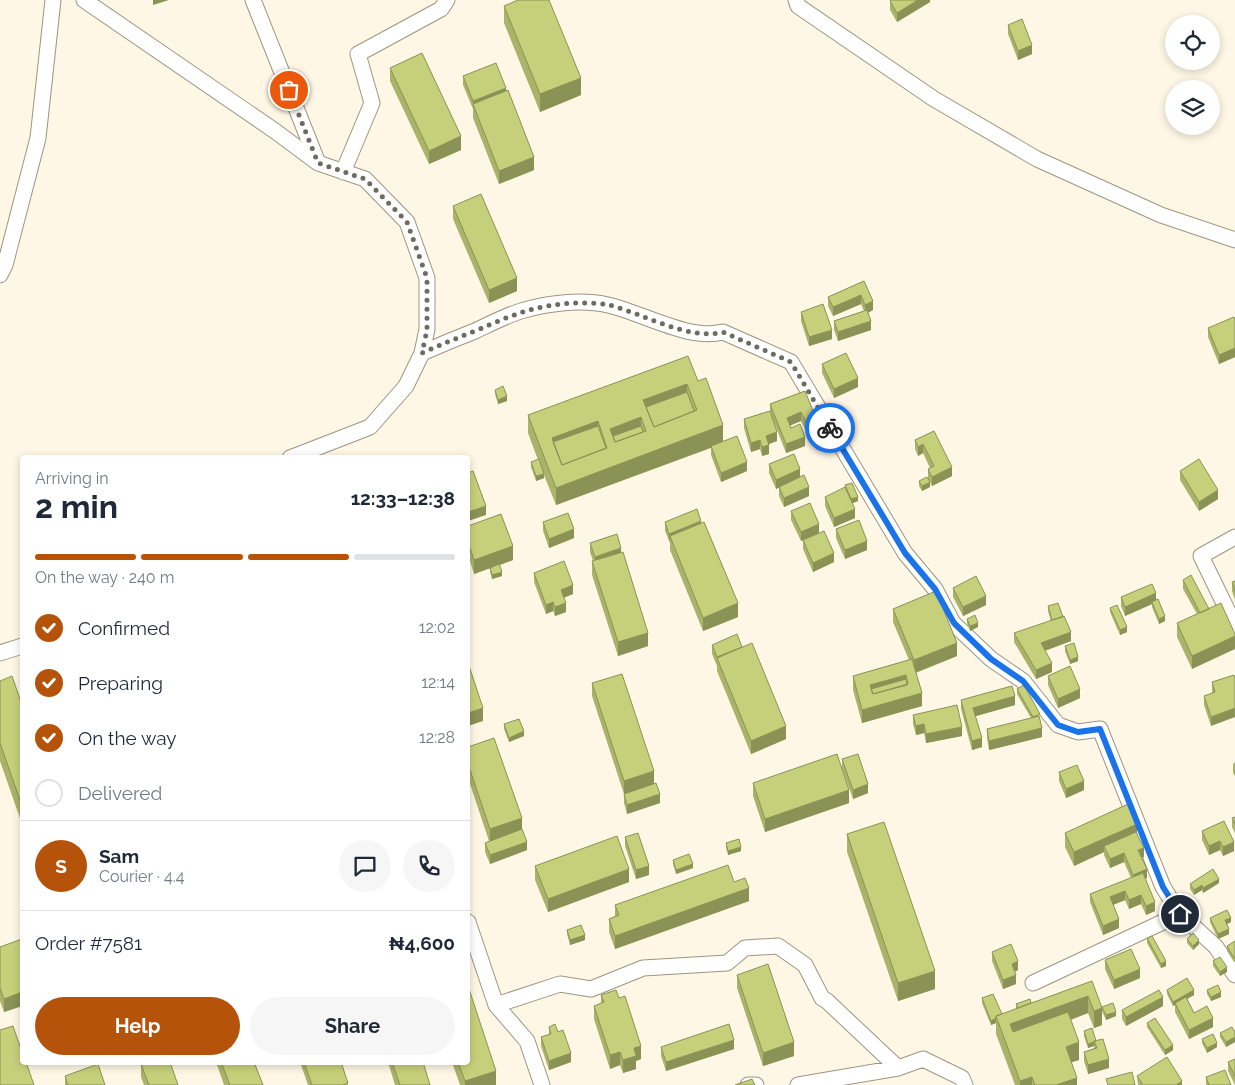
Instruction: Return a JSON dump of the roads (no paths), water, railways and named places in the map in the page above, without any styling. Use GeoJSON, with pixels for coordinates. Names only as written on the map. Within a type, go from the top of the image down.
{"type":"FeatureCollection","features":[{"type":"Feature","properties":{"kind":"street"},"geometry":{"type":"LineString","coordinates":[[0,275],[38,138],[53,0]]}},
{"type":"Feature","properties":{"kind":"street"},"geometry":{"type":"LineString","coordinates":[[84,0],[318,163],[365,179],[407,222],[427,278],[427,330],[422,353],[406,386],[370,427],[298,455]]}},
{"type":"Feature","properties":{"kind":"street"},"geometry":{"type":"LineString","coordinates":[[253,0],[318,163]]}},
{"type":"Feature","properties":{"kind":"street"},"geometry":{"type":"LineString","coordinates":[[343,172],[372,103],[358,54],[440,9],[447,0]]}},
{"type":"Feature","properties":{"kind":"street"},"geometry":{"type":"LineString","coordinates":[[796,0],[798,6],[934,99],[1036,159],[1161,215],[1235,240]]}},
{"type":"Feature","properties":{"kind":"street"},"geometry":{"type":"LineString","coordinates":[[422,353],[520,312],[543,306],[588,303],[607,305],[686,331],[716,334],[723,332],[791,362],[905,553],[935,589],[954,623],[991,659],[1023,681],[1058,725],[1078,732],[1100,729],[1163,887],[1180,914],[1216,947],[1235,975]]}},
{"type":"Feature","properties":{"kind":"street"},"geometry":{"type":"LineString","coordinates":[[1235,532],[1201,556],[1235,626]]}},
{"type":"Feature","properties":{"kind":"street"},"geometry":{"type":"LineString","coordinates":[[0,653],[20,647]]}},
{"type":"Feature","properties":{"kind":"street"},"geometry":{"type":"LineString","coordinates":[[1033,983],[1180,914]]}},
{"type":"Feature","properties":{"kind":"street"},"geometry":{"type":"LineString","coordinates":[[470,928],[496,1005],[527,1041],[542,1085]]}},
{"type":"Feature","properties":{"kind":"street"},"geometry":{"type":"LineString","coordinates":[[496,1005],[560,984],[591,989],[643,968],[728,963],[745,948],[778,946],[805,965],[822,998],[828,1001],[898,1068]]}},
{"type":"Feature","properties":{"kind":"street"},"geometry":{"type":"LineString","coordinates":[[798,1085],[898,1068],[923,1059],[962,1078],[965,1085]]}},
{"type":"Feature","properties":{"kind":"street"},"geometry":{"type":"LineString","coordinates":[[748,1085],[756,1085]]}}]}
